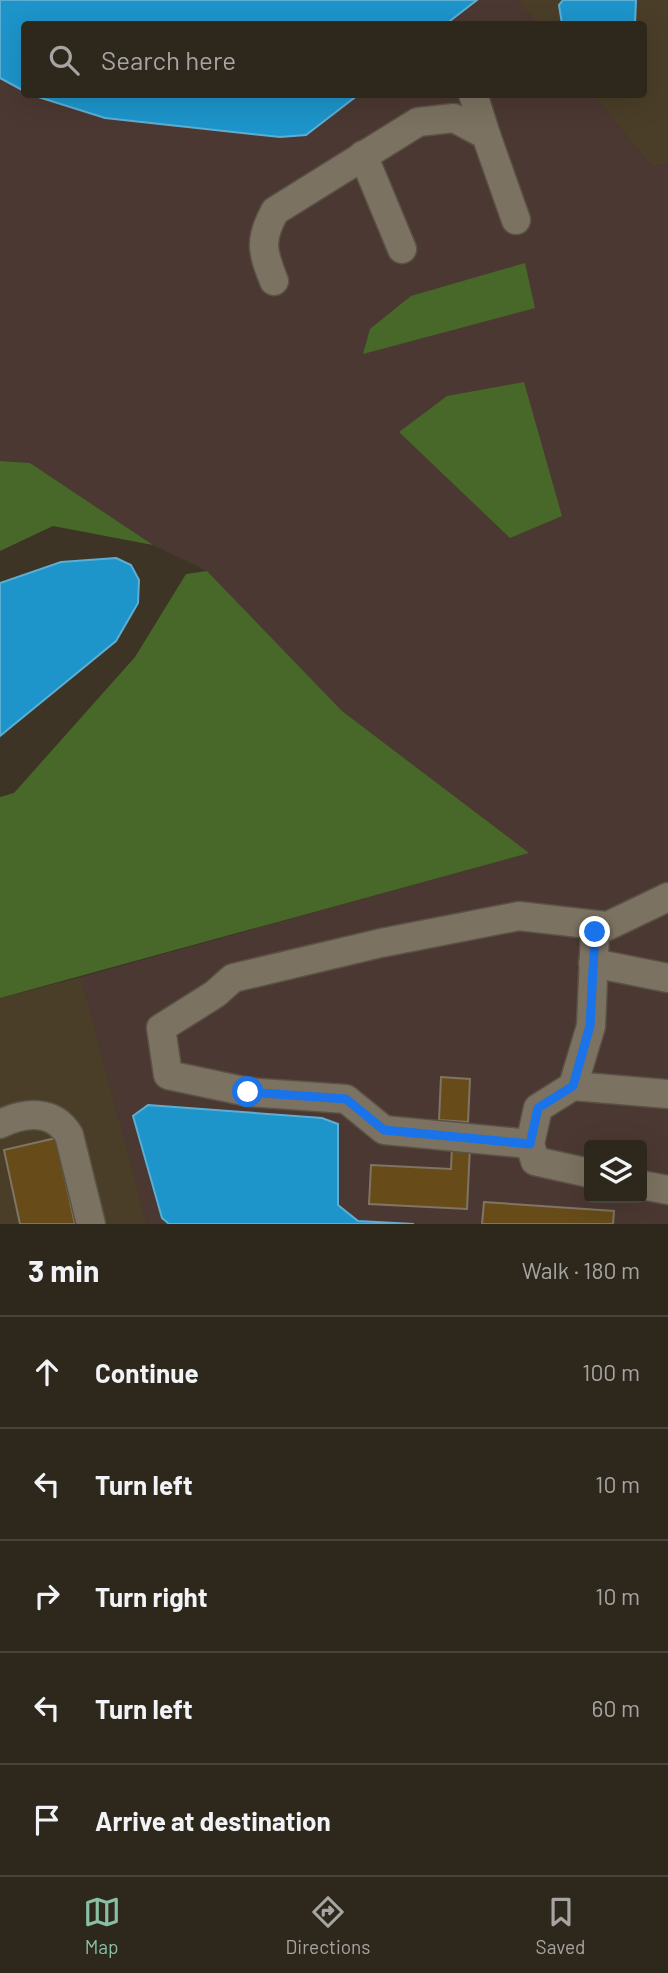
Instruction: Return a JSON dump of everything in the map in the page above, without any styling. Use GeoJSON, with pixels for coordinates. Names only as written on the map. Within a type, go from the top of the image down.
{"type":"FeatureCollection","features":[{"type":"Feature","properties":{"kind":"lane"},"geometry":{"type":"LineString","coordinates":[[475,98],[485,135],[516,220]]}},
{"type":"Feature","properties":{"kind":"lane"},"geometry":{"type":"LineString","coordinates":[[274,281],[266,261],[262,234],[275,211],[418,122],[454,118],[485,135]]}},
{"type":"Feature","properties":{"kind":"lane"},"geometry":{"type":"LineString","coordinates":[[363,155],[402,249]]}},
{"type":"Feature","properties":{"kind":"lane"},"geometry":{"type":"LineString","coordinates":[[573,1086],[590,1026],[595,932],[668,897]]}},
{"type":"Feature","properties":{"kind":"lane"},"geometry":{"type":"LineString","coordinates":[[530,1144],[384,1130],[346,1099],[248,1092],[168,1075],[161,1028],[233,978],[381,943],[519,916],[606,926]]}},
{"type":"Feature","properties":{"kind":"lane"},"geometry":{"type":"LineString","coordinates":[[593,963],[668,978]]}},
{"type":"Feature","properties":{"kind":"lane"},"geometry":{"type":"LineString","coordinates":[[584,1172],[535,1161],[530,1144],[538,1108],[573,1086],[668,1094]]}},
{"type":"Feature","properties":{"kind":"lane"},"geometry":{"type":"LineString","coordinates":[[0,1124],[38,1114],[62,1123],[69,1135],[91,1224]]}},
{"type":"Feature","properties":{"kind":"lane"},"geometry":{"type":"LineString","coordinates":[[647,1186],[668,1190]]}},
{"type":"Feature","properties":{"kind":"shaded area"},"geometry":{"type":"Polygon","coordinates":[[[477,0],[518,0],[535,21],[450,21],[477,0]]]}},
{"type":"Feature","properties":{"kind":"shaded area"},"geometry":{"type":"Polygon","coordinates":[[[518,0],[668,0],[668,163],[652,167],[595,98],[647,98],[647,21],[535,21],[518,0]]]}},
{"type":"Feature","properties":{"kind":"shaded area"},"geometry":{"type":"Polygon","coordinates":[[[0,78],[21,89],[21,98],[52,98],[307,135],[354,98],[595,98],[652,167],[668,163],[668,1224],[147,1224],[81,977],[528,853],[342,711],[207,571],[153,545],[30,463],[0,461],[0,78]]]}},
{"type":"Feature","properties":{"kind":"shaded area"},"geometry":{"type":"Polygon","coordinates":[[[81,977],[147,1224],[0,1224],[0,998],[81,977]]]}},
{"type":"Feature","properties":{"kind":"green space"},"geometry":{"type":"Polygon","coordinates":[[[525,263],[535,308],[363,354],[370,329],[411,296],[525,263]]]}},
{"type":"Feature","properties":{"kind":"green space"},"geometry":{"type":"Polygon","coordinates":[[[524,382],[562,516],[510,538],[399,432],[447,396],[524,382]]]}},
{"type":"Feature","properties":{"kind":"green space"},"geometry":{"type":"Polygon","coordinates":[[[0,461],[30,463],[153,545],[53,526],[0,551],[0,461]]]}},
{"type":"Feature","properties":{"kind":"green space"},"geometry":{"type":"Polygon","coordinates":[[[207,571],[342,711],[529,853],[0,998],[0,797],[14,793],[135,657],[186,574],[207,571]]]}},
{"type":"Feature","properties":{"kind":"water"},"geometry":{"type":"Polygon","coordinates":[[[0,0],[477,0],[450,21],[21,21],[21,89],[0,78],[0,0]]]}},
{"type":"Feature","properties":{"kind":"water"},"geometry":{"type":"Polygon","coordinates":[[[563,0],[636,0],[635,21],[562,21],[559,5],[563,0]]]}},
{"type":"Feature","properties":{"kind":"water"},"geometry":{"type":"Polygon","coordinates":[[[42,98],[354,98],[306,135],[280,137],[105,118],[42,98]]]}},
{"type":"Feature","properties":{"kind":"water"},"geometry":{"type":"Polygon","coordinates":[[[116,558],[131,565],[139,580],[138,603],[116,641],[0,736],[0,583],[61,562],[116,558]]]}},
{"type":"Feature","properties":{"kind":"water"},"geometry":{"type":"Polygon","coordinates":[[[148,1105],[322,1118],[338,1124],[338,1205],[358,1221],[414,1224],[169,1224],[162,1218],[133,1116],[148,1105]]]}},
{"type":"Feature","properties":{"kind":"building"},"geometry":{"type":"Polygon","coordinates":[[[441,1077],[470,1079],[468,1122],[439,1120],[441,1077]]]}},
{"type":"Feature","properties":{"kind":"building"},"geometry":{"type":"Polygon","coordinates":[[[56,1138],[75,1224],[20,1224],[4,1150],[56,1138]]]}},
{"type":"Feature","properties":{"kind":"building"},"geometry":{"type":"Polygon","coordinates":[[[452,1146],[470,1147],[467,1209],[369,1204],[371,1165],[451,1169],[452,1146]]]}},
{"type":"Feature","properties":{"kind":"building"},"geometry":{"type":"Polygon","coordinates":[[[484,1202],[614,1211],[613,1224],[482,1224],[484,1202]]]}},
{"type":"Feature","properties":{"kind":"route"},"geometry":{"type":"LineString","coordinates":[[248,1092],[346,1099],[384,1130],[530,1144],[538,1108],[573,1086],[590,1026],[595,932]]}}]}
